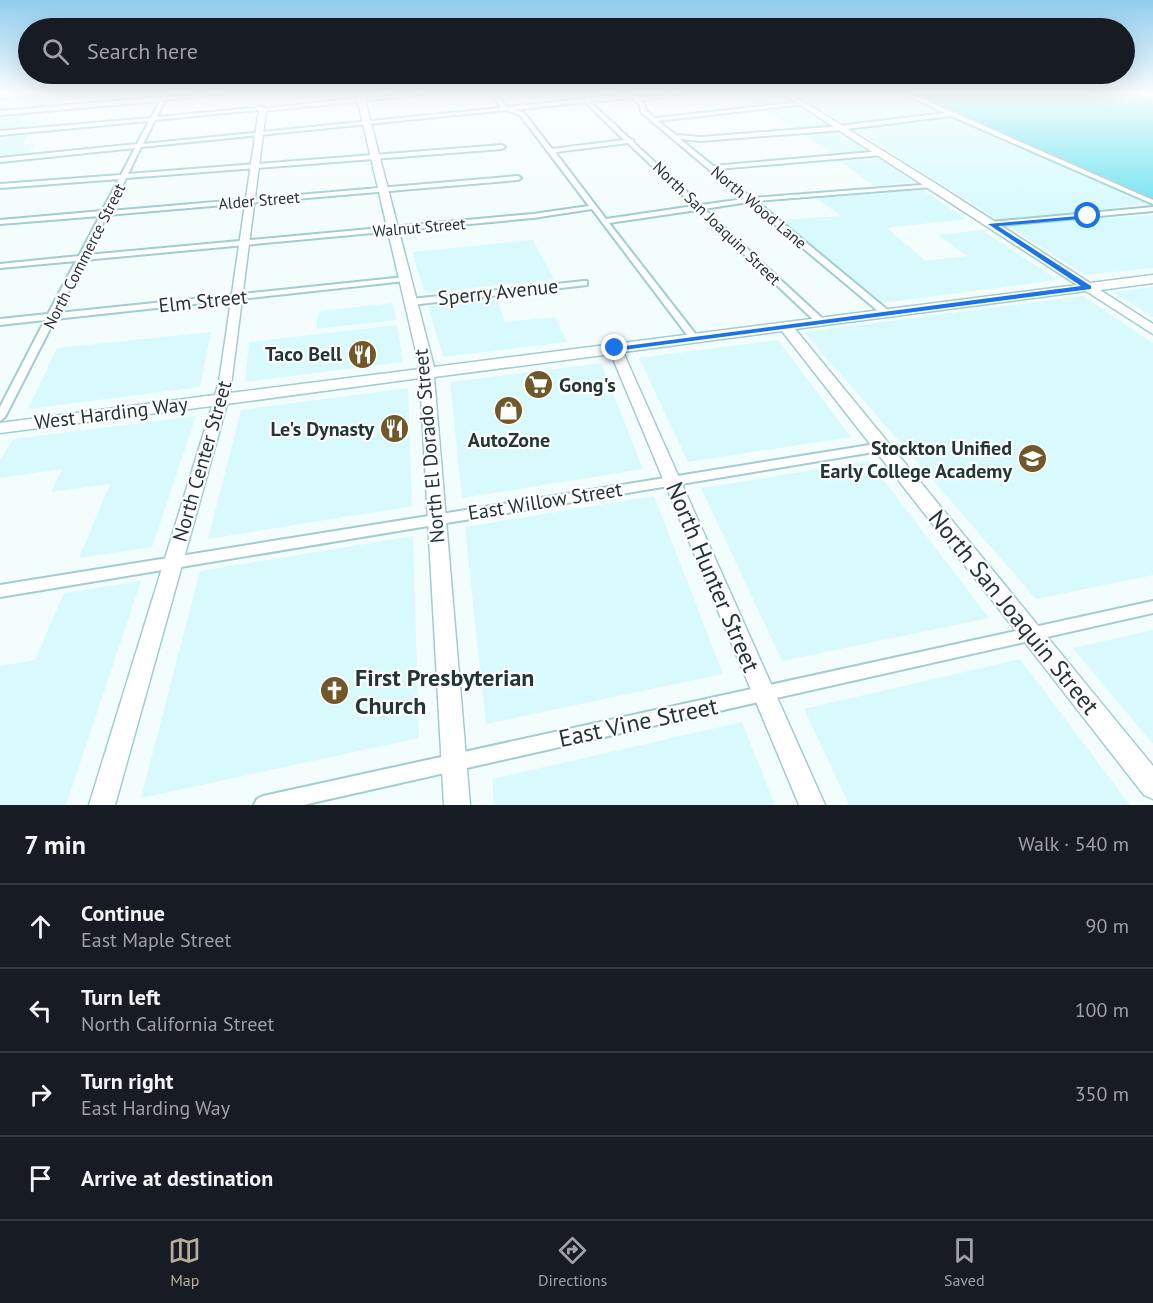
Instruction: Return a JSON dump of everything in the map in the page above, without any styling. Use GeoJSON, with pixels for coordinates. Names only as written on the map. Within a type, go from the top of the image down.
{"type":"FeatureCollection","features":[{"type":"Feature","properties":{"kind":"street"},"geometry":{"type":"LineString","coordinates":[[0,134],[25,132]]}},
{"type":"Feature","properties":{"kind":"street","name":"North Commerce Street"},"geometry":{"type":"LineString","coordinates":[[0,417],[147,132]]}},
{"type":"Feature","properties":{"kind":"street"},"geometry":{"type":"LineString","coordinates":[[0,160],[283,132]]}},
{"type":"Feature","properties":{"kind":"street","name":"North El Dorado Street"},"geometry":{"type":"LineString","coordinates":[[369,132],[427,373],[435,519],[457,805]]}},
{"type":"Feature","properties":{"kind":"street"},"geometry":{"type":"LineString","coordinates":[[536,132],[694,338]]}},
{"type":"Feature","properties":{"kind":"street","name":"North San Joaquin Street"},"geometry":{"type":"LineString","coordinates":[[620,132],[821,322]]}},
{"type":"Feature","properties":{"kind":"street","name":"North Wood Lane"},"geometry":{"type":"LineString","coordinates":[[668,132],[887,314]]}},
{"type":"Feature","properties":{"kind":"street"},"geometry":{"type":"LineString","coordinates":[[675,137],[701,139],[796,132]]}},
{"type":"Feature","properties":{"kind":"street"},"geometry":{"type":"LineString","coordinates":[[848,132],[1153,330]]}},
{"type":"Feature","properties":{"kind":"street"},"geometry":{"type":"LineString","coordinates":[[991,132],[1153,202]]}},
{"type":"Feature","properties":{"kind":"street","name":"North Center Street"},"geometry":{"type":"LineString","coordinates":[[102,805],[222,399],[259,134]]}},
{"type":"Feature","properties":{"kind":"street"},"geometry":{"type":"LineString","coordinates":[[551,151],[631,141]]}},
{"type":"Feature","properties":{"kind":"street"},"geometry":{"type":"LineString","coordinates":[[0,186],[502,147]]}},
{"type":"Feature","properties":{"kind":"street"},"geometry":{"type":"LineString","coordinates":[[712,168],[883,153]]}},
{"type":"Feature","properties":{"kind":"street","name":"Alder Street"},"geometry":{"type":"LineString","coordinates":[[0,222],[518,178]]}},
{"type":"Feature","properties":{"kind":"street"},"geometry":{"type":"LineString","coordinates":[[605,221],[749,201],[932,185]]}},
{"type":"Feature","properties":{"kind":"street","name":"Walnut Street"},"geometry":{"type":"LineString","coordinates":[[0,266],[533,216],[594,207]]}},
{"type":"Feature","properties":{"kind":"street"},"geometry":{"type":"LineString","coordinates":[[991,224],[1153,209]]}},
{"type":"Feature","properties":{"kind":"street","name":"Elm Street"},"geometry":{"type":"LineString","coordinates":[[0,322],[405,279]]}},
{"type":"Feature","properties":{"kind":"street","name":"West Harding Way"},"geometry":{"type":"LineString","coordinates":[[0,428],[1153,279]]}},
{"type":"Feature","properties":{"kind":"street","name":"Sperry Avenue"},"geometry":{"type":"LineString","coordinates":[[411,302],[584,283]]}},
{"type":"Feature","properties":{"kind":"street","name":"North San Joaquin Street"},"geometry":{"type":"LineString","coordinates":[[786,327],[1153,786]]}},
{"type":"Feature","properties":{"kind":"street","name":"North Hunter Street"},"geometry":{"type":"LineString","coordinates":[[615,348],[812,805]]}},
{"type":"Feature","properties":{"kind":"street","name":"East Willow Street"},"geometry":{"type":"LineString","coordinates":[[0,591],[882,447]]}},
{"type":"Feature","properties":{"kind":"street","name":"East Vine Street"},"geometry":{"type":"LineString","coordinates":[[263,805],[1153,607]]}},
{"type":"Feature","properties":{"kind":"shaded area"},"geometry":{"type":"Polygon","coordinates":[[[837,132],[868,151],[831,154],[803,134],[837,132]]]}},
{"type":"Feature","properties":{"kind":"shaded area"},"geometry":{"type":"Polygon","coordinates":[[[859,132],[985,132],[1148,203],[1077,213],[1085,219],[1153,215],[1153,268],[1085,275],[859,132]]]}},
{"type":"Feature","properties":{"kind":"shaded area"},"geometry":{"type":"Polygon","coordinates":[[[1000,132],[1153,132],[1153,198],[1000,132]]]}},
{"type":"Feature","properties":{"kind":"shaded area"},"geometry":{"type":"Polygon","coordinates":[[[31,133],[22,144],[37,143],[27,154],[0,157],[0,136],[31,133]]]}},
{"type":"Feature","properties":{"kind":"shaded area"},"geometry":{"type":"Polygon","coordinates":[[[879,158],[913,182],[874,186],[840,161],[879,158]]]}},
{"type":"Feature","properties":{"kind":"shaded area"},"geometry":{"type":"Polygon","coordinates":[[[923,190],[966,219],[887,228],[926,261],[967,256],[938,235],[982,230],[1058,280],[881,303],[842,274],[780,220],[841,216],[816,198],[923,190]]]}},
{"type":"Feature","properties":{"kind":"shaded area"},"geometry":{"type":"Polygon","coordinates":[[[533,240],[554,279],[425,293],[412,252],[533,240]]]}},
{"type":"Feature","properties":{"kind":"shaded area"},"geometry":{"type":"Polygon","coordinates":[[[1153,287],[1153,317],[1113,292],[1153,287]]]}},
{"type":"Feature","properties":{"kind":"shaded area","name":"Stockton Unified Early College Academy"},"geometry":{"type":"Polygon","coordinates":[[[1083,296],[1153,343],[1153,575],[1036,599],[804,332],[1083,296]]]}},
{"type":"Feature","properties":{"kind":"shaded area"},"geometry":{"type":"Polygon","coordinates":[[[497,299],[505,322],[555,317],[567,342],[443,357],[428,306],[497,299]]]}},
{"type":"Feature","properties":{"kind":"shaded area"},"geometry":{"type":"Polygon","coordinates":[[[393,303],[396,320],[316,329],[319,311],[393,303]]]}},
{"type":"Feature","properties":{"kind":"shaded area"},"geometry":{"type":"Polygon","coordinates":[[[397,325],[403,362],[245,382],[249,342],[397,325]]]}},
{"type":"Feature","properties":{"kind":"shaded area"},"geometry":{"type":"Polygon","coordinates":[[[211,332],[200,387],[28,409],[57,348],[211,332]]]}},
{"type":"Feature","properties":{"kind":"shaded area"},"geometry":{"type":"Polygon","coordinates":[[[778,340],[851,437],[688,462],[639,358],[778,340]]]}},
{"type":"Feature","properties":{"kind":"shaded area"},"geometry":{"type":"Polygon","coordinates":[[[601,363],[643,469],[462,498],[450,382],[601,363]]]}},
{"type":"Feature","properties":{"kind":"shaded area"},"geometry":{"type":"Polygon","coordinates":[[[408,388],[412,506],[208,539],[241,410],[408,388]]]}},
{"type":"Feature","properties":{"kind":"shaded area"},"geometry":{"type":"Polygon","coordinates":[[[196,416],[152,547],[79,558],[110,484],[51,492],[62,469],[0,478],[0,460],[13,439],[196,416]]]}},
{"type":"Feature","properties":{"kind":"shaded area"},"geometry":{"type":"Polygon","coordinates":[[[869,461],[989,618],[782,661],[701,488],[869,461]]]}},
{"type":"Feature","properties":{"kind":"shaded area"},"geometry":{"type":"Polygon","coordinates":[[[654,496],[723,674],[486,724],[465,527],[654,496]]]}},
{"type":"Feature","properties":{"kind":"shaded area"},"geometry":{"type":"Polygon","coordinates":[[[413,536],[419,738],[141,798],[200,571],[413,536]]]}},
{"type":"Feature","properties":{"kind":"shaded area"},"geometry":{"type":"Polygon","coordinates":[[[141,581],[66,805],[0,805],[0,666],[35,660],[64,593],[141,581]]]}},
{"type":"Feature","properties":{"kind":"shaded area"},"geometry":{"type":"Polygon","coordinates":[[[1153,630],[1153,744],[1073,648],[1153,630]]]}},
{"type":"Feature","properties":{"kind":"shaded area"},"geometry":{"type":"Polygon","coordinates":[[[1020,659],[1130,805],[849,805],[804,709],[1020,659]]]}},
{"type":"Feature","properties":{"kind":"shaded area"},"geometry":{"type":"Polygon","coordinates":[[[742,722],[775,805],[494,805],[492,779],[742,722]]]}},
{"type":"Feature","properties":{"kind":"place","name":"Taco Bell"},"geometry":{"type":"Point","coordinates":[363,354]}},
{"type":"Feature","properties":{"kind":"place","name":"Gong's"},"geometry":{"type":"Point","coordinates":[538,385]}},
{"type":"Feature","properties":{"kind":"place","name":"AutoZone"},"geometry":{"type":"Point","coordinates":[509,410]}},
{"type":"Feature","properties":{"kind":"place","name":"Le's Dynasty"},"geometry":{"type":"Point","coordinates":[395,429]}},
{"type":"Feature","properties":{"kind":"place","name":"Stockton Unified Early College Academy"},"geometry":{"type":"Point","coordinates":[1033,459]}},
{"type":"Feature","properties":{"kind":"place","name":"First Presbyterian Church"},"geometry":{"type":"Point","coordinates":[334,691]}},
{"type":"Feature","properties":{"kind":"route"},"geometry":{"type":"LineString","coordinates":[[615,348],[1088,287],[991,224],[1088,216]]}}]}
